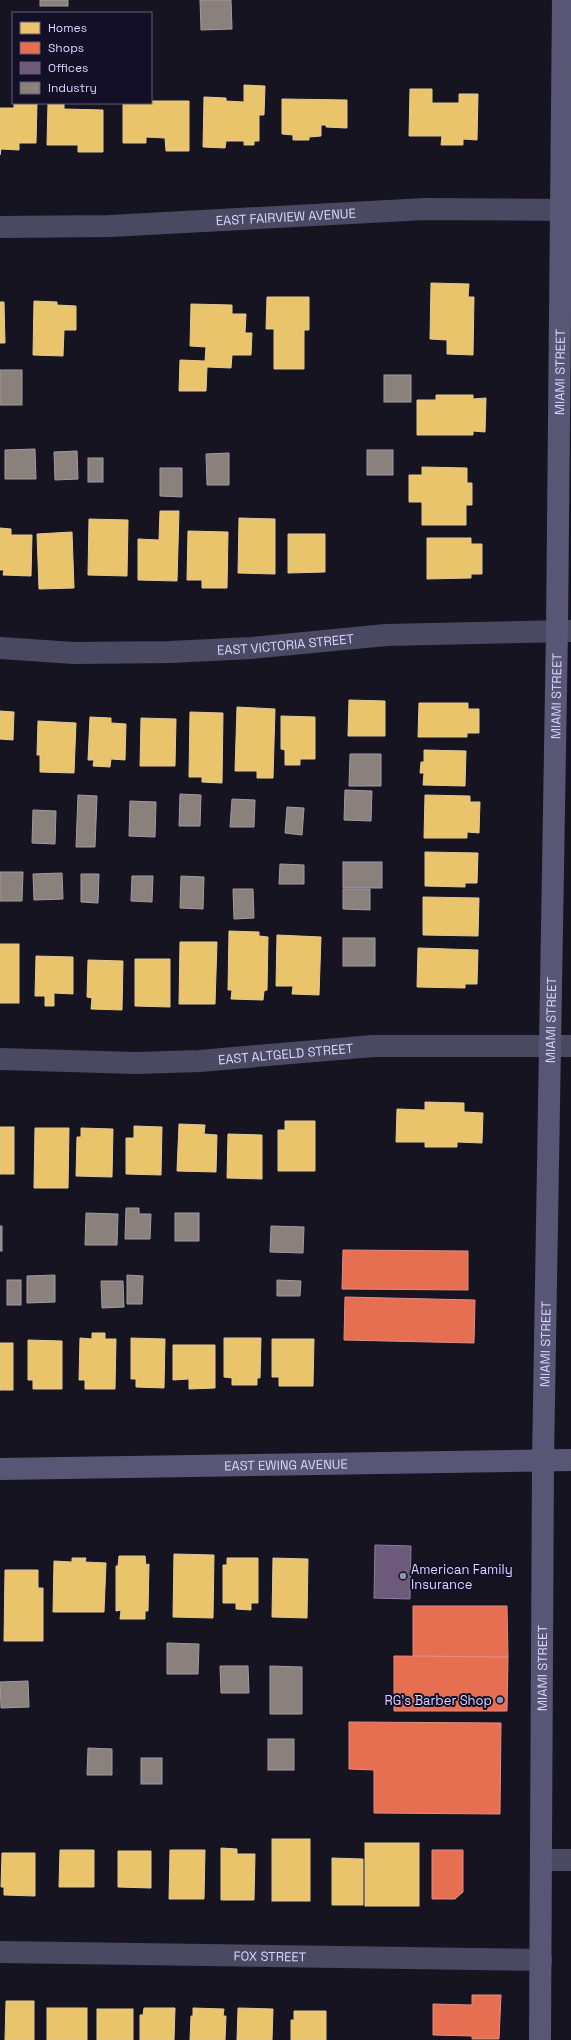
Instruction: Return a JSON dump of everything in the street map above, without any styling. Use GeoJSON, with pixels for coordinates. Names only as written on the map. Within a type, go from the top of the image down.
{"type":"FeatureCollection","features":[{"type":"Feature","properties":{"kind":"street","name":"MIAMI STREET"},"geometry":{"type":"LineString","coordinates":[[540,2040],[544,1460],[550,1046],[564,631],[565,210],[563,0]]}},
{"type":"Feature","properties":{"kind":"street","name":"EAST FAIRVIEW AVENUE"},"geometry":{"type":"LineString","coordinates":[[0,227],[110,226],[425,209],[565,210]]}},
{"type":"Feature","properties":{"kind":"street","name":"EAST VICTORIA STREET"},"geometry":{"type":"LineString","coordinates":[[0,648],[74,653],[170,652],[252,648],[386,635],[564,631]]}},
{"type":"Feature","properties":{"kind":"street","name":"EAST ALTGELD STREET"},"geometry":{"type":"LineString","coordinates":[[0,1059],[136,1063],[200,1061],[372,1046],[571,1046]]}},
{"type":"Feature","properties":{"kind":"street","name":"EAST EWING AVENUE"},"geometry":{"type":"LineString","coordinates":[[0,1469],[571,1460]]}},
{"type":"Feature","properties":{"kind":"street"},"geometry":{"type":"LineString","coordinates":[[542,1860],[571,1860]]}},
{"type":"Feature","properties":{"kind":"street","name":"FOX STREET"},"geometry":{"type":"LineString","coordinates":[[0,1952],[541,1960]]}},
{"type":"Feature","properties":{"kind":"building: Homes"},"geometry":{"type":"Polygon","coordinates":[[[244,85],[265,86],[264,115],[259,115],[259,141],[254,141],[254,145],[244,145],[244,141],[226,141],[225,148],[203,147],[204,97],[226,98],[226,101],[244,102],[244,85]]]}},
{"type":"Feature","properties":{"kind":"building: Homes"},"geometry":{"type":"Polygon","coordinates":[[[410,89],[432,89],[432,103],[459,103],[459,94],[478,94],[477,140],[463,139],[463,145],[441,145],[442,136],[409,136],[410,89]]]}},
{"type":"Feature","properties":{"kind":"building: Homes"},"geometry":{"type":"Polygon","coordinates":[[[282,99],[347,100],[347,128],[326,127],[326,125],[321,125],[321,136],[309,137],[309,140],[293,140],[293,135],[282,134],[282,99]]]}},
{"type":"Feature","properties":{"kind":"building: Homes"},"geometry":{"type":"Polygon","coordinates":[[[152,101],[189,101],[189,151],[166,151],[165,138],[146,137],[146,143],[123,143],[123,104],[152,104],[152,101]]]}},
{"type":"Feature","properties":{"kind":"building: Homes"},"geometry":{"type":"Polygon","coordinates":[[[14,104],[37,104],[36,143],[19,143],[19,150],[1,149],[0,155],[0,108],[14,108],[14,104]]]}},
{"type":"Feature","properties":{"kind":"building: Homes"},"geometry":{"type":"Polygon","coordinates":[[[48,104],[64,104],[64,109],[103,110],[103,152],[78,152],[78,145],[47,145],[48,104]]]}},
{"type":"Feature","properties":{"kind":"building: Homes"},"geometry":{"type":"Polygon","coordinates":[[[431,283],[469,284],[468,297],[474,297],[473,355],[447,354],[447,340],[430,339],[431,283]]]}},
{"type":"Feature","properties":{"kind":"building: Homes"},"geometry":{"type":"Polygon","coordinates":[[[267,297],[309,297],[309,330],[304,330],[304,369],[274,369],[274,329],[266,329],[267,297]]]}},
{"type":"Feature","properties":{"kind":"building: Homes"},"geometry":{"type":"Polygon","coordinates":[[[34,301],[57,302],[57,305],[76,306],[76,330],[64,330],[63,356],[33,355],[34,301]]]}},
{"type":"Feature","properties":{"kind":"building: Homes"},"geometry":{"type":"Polygon","coordinates":[[[0,302],[4,302],[5,343],[0,343],[0,302]]]}},
{"type":"Feature","properties":{"kind":"building: Homes"},"geometry":{"type":"Polygon","coordinates":[[[191,304],[232,305],[232,314],[246,314],[245,333],[252,333],[251,355],[232,355],[231,368],[207,367],[206,391],[179,391],[180,360],[205,361],[206,347],[190,346],[191,304]]]}},
{"type":"Feature","properties":{"kind":"building: Homes"},"geometry":{"type":"Polygon","coordinates":[[[436,395],[473,395],[473,399],[486,398],[485,432],[473,431],[473,435],[417,435],[417,400],[436,400],[436,395]]]}},
{"type":"Feature","properties":{"kind":"building: Homes"},"geometry":{"type":"Polygon","coordinates":[[[422,467],[467,468],[467,483],[472,483],[472,505],[466,505],[466,525],[422,525],[422,502],[409,502],[409,475],[422,475],[422,467]]]}},
{"type":"Feature","properties":{"kind":"building: Homes"},"geometry":{"type":"Polygon","coordinates":[[[160,511],[179,511],[177,581],[138,580],[138,539],[159,540],[160,511]]]}},
{"type":"Feature","properties":{"kind":"building: Homes"},"geometry":{"type":"Polygon","coordinates":[[[239,518],[275,519],[275,574],[238,573],[239,518]]]}},
{"type":"Feature","properties":{"kind":"building: Homes"},"geometry":{"type":"Polygon","coordinates":[[[89,519],[128,520],[127,576],[88,575],[89,519]]]}},
{"type":"Feature","properties":{"kind":"building: Homes"},"geometry":{"type":"Polygon","coordinates":[[[0,528],[11,529],[11,535],[32,535],[31,576],[3,575],[4,570],[0,570],[0,528]]]}},
{"type":"Feature","properties":{"kind":"building: Homes"},"geometry":{"type":"Polygon","coordinates":[[[188,531],[228,532],[227,588],[202,588],[202,580],[187,580],[188,531]]]}},
{"type":"Feature","properties":{"kind":"building: Homes"},"geometry":{"type":"Polygon","coordinates":[[[72,532],[74,588],[39,589],[37,534],[72,532]]]}},
{"type":"Feature","properties":{"kind":"building: Homes"},"geometry":{"type":"Polygon","coordinates":[[[288,534],[325,534],[325,572],[288,573],[288,534]]]}},
{"type":"Feature","properties":{"kind":"building: Homes"},"geometry":{"type":"Polygon","coordinates":[[[427,538],[471,538],[471,544],[482,544],[482,574],[471,574],[471,578],[427,579],[427,538]]]}},
{"type":"Feature","properties":{"kind":"building: Homes"},"geometry":{"type":"Polygon","coordinates":[[[349,700],[385,701],[385,736],[348,736],[349,700]]]}},
{"type":"Feature","properties":{"kind":"building: Homes"},"geometry":{"type":"Polygon","coordinates":[[[419,703],[468,703],[468,709],[479,709],[479,733],[467,733],[467,737],[418,737],[419,703]]]}},
{"type":"Feature","properties":{"kind":"building: Homes"},"geometry":{"type":"Polygon","coordinates":[[[237,707],[275,709],[273,778],[257,778],[257,771],[235,771],[237,707]]]}},
{"type":"Feature","properties":{"kind":"building: Homes"},"geometry":{"type":"Polygon","coordinates":[[[0,711],[14,712],[13,740],[0,739],[0,711]]]}},
{"type":"Feature","properties":{"kind":"building: Homes"},"geometry":{"type":"Polygon","coordinates":[[[190,712],[223,713],[222,783],[202,782],[202,777],[189,777],[190,712]]]}},
{"type":"Feature","properties":{"kind":"building: Homes"},"geometry":{"type":"Polygon","coordinates":[[[281,716],[315,717],[315,759],[300,759],[300,765],[285,765],[285,750],[281,749],[281,716]]]}},
{"type":"Feature","properties":{"kind":"building: Homes"},"geometry":{"type":"Polygon","coordinates":[[[90,717],[111,718],[111,723],[126,724],[125,760],[111,759],[110,767],[93,766],[94,760],[88,760],[90,717]]]}},
{"type":"Feature","properties":{"kind":"building: Homes"},"geometry":{"type":"Polygon","coordinates":[[[141,718],[176,719],[175,766],[140,766],[141,718]]]}},
{"type":"Feature","properties":{"kind":"building: Homes"},"geometry":{"type":"Polygon","coordinates":[[[38,721],[76,723],[74,773],[40,772],[40,755],[37,755],[38,721]]]}},
{"type":"Feature","properties":{"kind":"building: Homes"},"geometry":{"type":"Polygon","coordinates":[[[424,750],[466,751],[465,786],[423,785],[424,773],[420,773],[421,762],[424,762],[424,750]]]}},
{"type":"Feature","properties":{"kind":"building: Homes"},"geometry":{"type":"Polygon","coordinates":[[[425,795],[470,796],[470,802],[480,802],[479,833],[467,832],[467,838],[424,838],[425,795]]]}},
{"type":"Feature","properties":{"kind":"building: Homes"},"geometry":{"type":"Polygon","coordinates":[[[425,852],[478,853],[477,883],[465,883],[465,887],[425,886],[425,852]]]}},
{"type":"Feature","properties":{"kind":"building: Homes"},"geometry":{"type":"Polygon","coordinates":[[[423,897],[479,898],[478,936],[423,935],[423,897]]]}},
{"type":"Feature","properties":{"kind":"building: Homes"},"geometry":{"type":"Polygon","coordinates":[[[229,931],[259,932],[259,936],[268,937],[267,990],[264,991],[263,1000],[231,999],[232,990],[228,990],[229,931]]]}},
{"type":"Feature","properties":{"kind":"building: Homes"},"geometry":{"type":"Polygon","coordinates":[[[277,935],[321,937],[319,995],[292,994],[293,986],[276,986],[277,935]]]}},
{"type":"Feature","properties":{"kind":"building: Homes"},"geometry":{"type":"Polygon","coordinates":[[[180,942],[217,942],[215,1004],[179,1004],[180,942]]]}},
{"type":"Feature","properties":{"kind":"building: Homes"},"geometry":{"type":"Polygon","coordinates":[[[0,944],[19,944],[19,1003],[0,1003],[0,944]]]}},
{"type":"Feature","properties":{"kind":"building: Homes"},"geometry":{"type":"Polygon","coordinates":[[[418,948],[478,950],[477,984],[465,984],[465,988],[417,987],[418,948]]]}},
{"type":"Feature","properties":{"kind":"building: Homes"},"geometry":{"type":"Polygon","coordinates":[[[36,956],[73,957],[73,994],[54,993],[54,1006],[45,1006],[45,996],[35,996],[36,956]]]}},
{"type":"Feature","properties":{"kind":"building: Homes"},"geometry":{"type":"Polygon","coordinates":[[[135,959],[170,959],[170,1007],[135,1006],[135,959]]]}},
{"type":"Feature","properties":{"kind":"building: Homes"},"geometry":{"type":"Polygon","coordinates":[[[88,960],[123,961],[122,1010],[91,1009],[92,998],[87,997],[88,960]]]}},
{"type":"Feature","properties":{"kind":"building: Homes"},"geometry":{"type":"Polygon","coordinates":[[[425,1102],[464,1103],[464,1112],[483,1113],[482,1143],[457,1142],[457,1147],[425,1147],[425,1142],[396,1142],[397,1109],[425,1110],[425,1102]]]}},
{"type":"Feature","properties":{"kind":"building: Homes"},"geometry":{"type":"Polygon","coordinates":[[[285,1121],[315,1121],[315,1171],[278,1171],[278,1130],[285,1130],[285,1121]]]}},
{"type":"Feature","properties":{"kind":"building: Homes"},"geometry":{"type":"Polygon","coordinates":[[[179,1124],[205,1125],[204,1134],[217,1135],[216,1172],[177,1171],[179,1124]]]}},
{"type":"Feature","properties":{"kind":"building: Homes"},"geometry":{"type":"Polygon","coordinates":[[[134,1126],[162,1127],[161,1175],[126,1174],[126,1138],[134,1138],[134,1126]]]}},
{"type":"Feature","properties":{"kind":"building: Homes"},"geometry":{"type":"Polygon","coordinates":[[[0,1127],[14,1127],[14,1174],[0,1174],[0,1127]]]}},
{"type":"Feature","properties":{"kind":"building: Homes"},"geometry":{"type":"Polygon","coordinates":[[[35,1128],[69,1128],[68,1188],[34,1188],[35,1128]]]}},
{"type":"Feature","properties":{"kind":"building: Homes"},"geometry":{"type":"Polygon","coordinates":[[[81,1128],[113,1129],[112,1177],[76,1176],[77,1137],[81,1137],[81,1128]]]}},
{"type":"Feature","properties":{"kind":"building: Homes"},"geometry":{"type":"Polygon","coordinates":[[[228,1134],[262,1135],[262,1179],[227,1178],[228,1134]]]}},
{"type":"Feature","properties":{"kind":"building: Homes"},"geometry":{"type":"Polygon","coordinates":[[[92,1333],[105,1333],[105,1339],[116,1339],[115,1389],[85,1389],[85,1380],[79,1380],[80,1338],[92,1339],[92,1333]]]}},
{"type":"Feature","properties":{"kind":"building: Homes"},"geometry":{"type":"Polygon","coordinates":[[[131,1338],[165,1339],[164,1388],[136,1387],[136,1379],[131,1379],[131,1338]]]}},
{"type":"Feature","properties":{"kind":"building: Homes"},"geometry":{"type":"Polygon","coordinates":[[[224,1338],[261,1338],[260,1378],[257,1378],[257,1385],[232,1385],[232,1378],[224,1377],[224,1338]]]}},
{"type":"Feature","properties":{"kind":"building: Homes"},"geometry":{"type":"Polygon","coordinates":[[[272,1339],[314,1339],[313,1386],[279,1386],[279,1377],[272,1377],[272,1339]]]}},
{"type":"Feature","properties":{"kind":"building: Homes"},"geometry":{"type":"Polygon","coordinates":[[[28,1340],[62,1341],[62,1389],[33,1389],[33,1380],[28,1380],[28,1340]]]}},
{"type":"Feature","properties":{"kind":"building: Homes"},"geometry":{"type":"Polygon","coordinates":[[[0,1343],[13,1343],[13,1390],[0,1390],[0,1343]]]}},
{"type":"Feature","properties":{"kind":"building: Homes"},"geometry":{"type":"Polygon","coordinates":[[[173,1345],[215,1345],[215,1388],[189,1389],[189,1379],[173,1380],[173,1345]]]}},
{"type":"Feature","properties":{"kind":"building: Homes"},"geometry":{"type":"Polygon","coordinates":[[[174,1554],[214,1555],[213,1618],[173,1617],[174,1554]]]}},
{"type":"Feature","properties":{"kind":"building: Homes"},"geometry":{"type":"Polygon","coordinates":[[[119,1556],[145,1556],[146,1565],[149,1564],[148,1611],[145,1611],[145,1619],[120,1619],[121,1610],[116,1611],[116,1566],[118,1566],[119,1556]]]}},
{"type":"Feature","properties":{"kind":"building: Homes"},"geometry":{"type":"Polygon","coordinates":[[[72,1558],[86,1558],[85,1562],[106,1563],[104,1612],[53,1612],[54,1561],[72,1562],[72,1558]]]}},
{"type":"Feature","properties":{"kind":"building: Homes"},"geometry":{"type":"Polygon","coordinates":[[[227,1558],[258,1558],[258,1603],[251,1603],[251,1610],[236,1609],[236,1603],[223,1603],[223,1565],[227,1565],[227,1558]]]}},
{"type":"Feature","properties":{"kind":"building: Homes"},"geometry":{"type":"Polygon","coordinates":[[[273,1558],[308,1559],[307,1618],[272,1617],[273,1558]]]}},
{"type":"Feature","properties":{"kind":"building: Homes"},"geometry":{"type":"Polygon","coordinates":[[[5,1570],[38,1570],[38,1588],[43,1588],[43,1641],[4,1641],[5,1570]]]}},
{"type":"Feature","properties":{"kind":"building: Homes"},"geometry":{"type":"Polygon","coordinates":[[[272,1839],[310,1839],[310,1901],[272,1901],[272,1839]]]}},
{"type":"Feature","properties":{"kind":"building: Homes"},"geometry":{"type":"Polygon","coordinates":[[[365,1843],[419,1843],[419,1906],[365,1906],[365,1843]]]}},
{"type":"Feature","properties":{"kind":"building: Homes"},"geometry":{"type":"Polygon","coordinates":[[[221,1848],[237,1849],[237,1854],[255,1854],[254,1900],[221,1900],[221,1848]]]}},
{"type":"Feature","properties":{"kind":"building: Homes"},"geometry":{"type":"Polygon","coordinates":[[[60,1850],[94,1850],[94,1887],[59,1887],[60,1850]]]}},
{"type":"Feature","properties":{"kind":"building: Homes"},"geometry":{"type":"Polygon","coordinates":[[[170,1850],[205,1850],[204,1899],[169,1899],[170,1850]]]}},
{"type":"Feature","properties":{"kind":"building: Homes"},"geometry":{"type":"Polygon","coordinates":[[[118,1851],[151,1851],[151,1888],[118,1887],[118,1851]]]}},
{"type":"Feature","properties":{"kind":"building: Homes"},"geometry":{"type":"Polygon","coordinates":[[[2,1853],[35,1853],[35,1896],[4,1895],[4,1887],[1,1887],[2,1853]]]}},
{"type":"Feature","properties":{"kind":"building: Homes"},"geometry":{"type":"Polygon","coordinates":[[[332,1858],[363,1859],[363,1905],[332,1905],[332,1858]]]}},
{"type":"Feature","properties":{"kind":"building: Homes"},"geometry":{"type":"Polygon","coordinates":[[[6,2001],[34,2001],[34,2040],[5,2040],[6,2001]]]}},
{"type":"Feature","properties":{"kind":"building: Homes"},"geometry":{"type":"Polygon","coordinates":[[[47,2008],[87,2008],[87,2040],[47,2040],[47,2008]]]}},
{"type":"Feature","properties":{"kind":"building: Homes"},"geometry":{"type":"Polygon","coordinates":[[[144,2008],[175,2008],[174,2040],[140,2040],[140,2015],[143,2015],[144,2008]]]}},
{"type":"Feature","properties":{"kind":"building: Homes"},"geometry":{"type":"Polygon","coordinates":[[[193,2008],[224,2009],[223,2016],[226,2016],[225,2040],[190,2040],[191,2016],[193,2016],[193,2008]]]}},
{"type":"Feature","properties":{"kind":"building: Homes"},"geometry":{"type":"Polygon","coordinates":[[[238,2008],[273,2009],[272,2040],[237,2040],[238,2008]]]}},
{"type":"Feature","properties":{"kind":"building: Homes"},"geometry":{"type":"Polygon","coordinates":[[[97,2009],[133,2009],[133,2040],[97,2040],[97,2009]]]}},
{"type":"Feature","properties":{"kind":"building: Homes"},"geometry":{"type":"Polygon","coordinates":[[[294,2011],[326,2011],[326,2040],[291,2040],[291,2020],[294,2020],[294,2011]]]}},
{"type":"Feature","properties":{"kind":"building: Shops"},"geometry":{"type":"Polygon","coordinates":[[[343,1250],[468,1251],[468,1290],[342,1289],[343,1250]]]}},
{"type":"Feature","properties":{"kind":"building: Shops"},"geometry":{"type":"Polygon","coordinates":[[[345,1297],[475,1300],[474,1343],[344,1340],[345,1297]]]}},
{"type":"Feature","properties":{"kind":"building: Shops"},"geometry":{"type":"Polygon","coordinates":[[[413,1606],[507,1606],[508,1657],[413,1656],[413,1606]]]}},
{"type":"Feature","properties":{"kind":"building: Shops"},"geometry":{"type":"Polygon","coordinates":[[[394,1656],[508,1657],[507,1711],[394,1711],[394,1656]]]}},
{"type":"Feature","properties":{"kind":"building: Shops"},"geometry":{"type":"Polygon","coordinates":[[[349,1722],[501,1723],[500,1814],[374,1813],[374,1770],[349,1769],[349,1722]]]}},
{"type":"Feature","properties":{"kind":"building: Shops"},"geometry":{"type":"Polygon","coordinates":[[[432,1850],[463,1850],[463,1892],[455,1899],[432,1899],[432,1850]]]}},
{"type":"Feature","properties":{"kind":"building: Shops"},"geometry":{"type":"Polygon","coordinates":[[[472,1995],[501,1995],[499,2039],[472,2039],[472,2036],[433,2035],[433,2004],[472,2005],[472,1995]]]}},
{"type":"Feature","properties":{"kind":"building: Offices"},"geometry":{"type":"Polygon","coordinates":[[[375,1545],[411,1546],[410,1599],[374,1598],[375,1545]]]}},
{"type":"Feature","properties":{"kind":"building: Industry"},"geometry":{"type":"Polygon","coordinates":[[[40,0],[68,0],[68,6],[40,6],[40,0]]]}},
{"type":"Feature","properties":{"kind":"building: Industry"},"geometry":{"type":"Polygon","coordinates":[[[200,0],[231,0],[232,29],[201,30],[200,0]]]}},
{"type":"Feature","properties":{"kind":"building: Industry"},"geometry":{"type":"Polygon","coordinates":[[[0,370],[22,370],[22,405],[0,405],[0,370]]]}},
{"type":"Feature","properties":{"kind":"building: Industry"},"geometry":{"type":"Polygon","coordinates":[[[384,375],[411,375],[411,402],[384,402],[384,375]]]}},
{"type":"Feature","properties":{"kind":"building: Industry"},"geometry":{"type":"Polygon","coordinates":[[[35,449],[36,479],[5,479],[5,450],[35,449]]]}},
{"type":"Feature","properties":{"kind":"building: Industry"},"geometry":{"type":"Polygon","coordinates":[[[367,450],[393,450],[393,475],[367,475],[367,450]]]}},
{"type":"Feature","properties":{"kind":"building: Industry"},"geometry":{"type":"Polygon","coordinates":[[[77,451],[78,479],[55,480],[54,452],[77,451]]]}},
{"type":"Feature","properties":{"kind":"building: Industry"},"geometry":{"type":"Polygon","coordinates":[[[229,453],[229,485],[207,485],[206,454],[229,453]]]}},
{"type":"Feature","properties":{"kind":"building: Industry"},"geometry":{"type":"Polygon","coordinates":[[[88,458],[103,458],[103,482],[88,482],[88,458]]]}},
{"type":"Feature","properties":{"kind":"building: Industry"},"geometry":{"type":"Polygon","coordinates":[[[160,468],[182,468],[182,497],[160,496],[160,468]]]}},
{"type":"Feature","properties":{"kind":"building: Industry"},"geometry":{"type":"Polygon","coordinates":[[[350,754],[381,754],[381,786],[349,786],[350,754]]]}},
{"type":"Feature","properties":{"kind":"building: Industry"},"geometry":{"type":"Polygon","coordinates":[[[345,790],[372,791],[371,821],[344,820],[345,790]]]}},
{"type":"Feature","properties":{"kind":"building: Industry"},"geometry":{"type":"Polygon","coordinates":[[[180,794],[201,795],[200,826],[179,826],[180,794]]]}},
{"type":"Feature","properties":{"kind":"building: Industry"},"geometry":{"type":"Polygon","coordinates":[[[78,795],[97,796],[95,847],[76,847],[78,795]]]}},
{"type":"Feature","properties":{"kind":"building: Industry"},"geometry":{"type":"Polygon","coordinates":[[[232,799],[255,800],[254,827],[230,827],[232,799]]]}},
{"type":"Feature","properties":{"kind":"building: Industry"},"geometry":{"type":"Polygon","coordinates":[[[130,801],[156,802],[155,837],[129,836],[130,801]]]}},
{"type":"Feature","properties":{"kind":"building: Industry"},"geometry":{"type":"Polygon","coordinates":[[[287,807],[304,808],[302,835],[285,833],[287,807]]]}},
{"type":"Feature","properties":{"kind":"building: Industry"},"geometry":{"type":"Polygon","coordinates":[[[33,810],[56,811],[55,844],[32,843],[33,810]]]}},
{"type":"Feature","properties":{"kind":"building: Industry"},"geometry":{"type":"Polygon","coordinates":[[[343,862],[382,862],[382,888],[343,888],[343,862]]]}},
{"type":"Feature","properties":{"kind":"building: Industry"},"geometry":{"type":"Polygon","coordinates":[[[280,864],[304,865],[304,884],[279,884],[280,864]]]}},
{"type":"Feature","properties":{"kind":"building: Industry"},"geometry":{"type":"Polygon","coordinates":[[[0,872],[23,872],[22,901],[0,901],[0,872]]]}},
{"type":"Feature","properties":{"kind":"building: Industry"},"geometry":{"type":"Polygon","coordinates":[[[62,873],[63,899],[34,900],[33,874],[62,873]]]}},
{"type":"Feature","properties":{"kind":"building: Industry"},"geometry":{"type":"Polygon","coordinates":[[[81,874],[99,874],[98,903],[81,902],[81,874]]]}},
{"type":"Feature","properties":{"kind":"building: Industry"},"geometry":{"type":"Polygon","coordinates":[[[132,876],[153,876],[152,902],[131,901],[132,876]]]}},
{"type":"Feature","properties":{"kind":"building: Industry"},"geometry":{"type":"Polygon","coordinates":[[[181,876],[204,877],[203,909],[180,908],[181,876]]]}},
{"type":"Feature","properties":{"kind":"building: Industry"},"geometry":{"type":"Polygon","coordinates":[[[233,889],[253,889],[254,918],[234,919],[233,889]]]}},
{"type":"Feature","properties":{"kind":"building: Industry"},"geometry":{"type":"Polygon","coordinates":[[[343,889],[370,889],[370,910],[343,909],[343,889]]]}},
{"type":"Feature","properties":{"kind":"building: Industry"},"geometry":{"type":"Polygon","coordinates":[[[343,938],[375,938],[375,966],[343,966],[343,938]]]}},
{"type":"Feature","properties":{"kind":"building: Industry"},"geometry":{"type":"Polygon","coordinates":[[[126,1208],[139,1208],[139,1214],[151,1214],[150,1239],[125,1239],[126,1208]]]}},
{"type":"Feature","properties":{"kind":"building: Industry"},"geometry":{"type":"Polygon","coordinates":[[[86,1213],[118,1214],[117,1245],[85,1245],[86,1213]]]}},
{"type":"Feature","properties":{"kind":"building: Industry"},"geometry":{"type":"Polygon","coordinates":[[[175,1213],[199,1213],[199,1241],[175,1241],[175,1213]]]}},
{"type":"Feature","properties":{"kind":"building: Industry"},"geometry":{"type":"Polygon","coordinates":[[[0,1226],[2,1226],[2,1251],[0,1251],[0,1226]]]}},
{"type":"Feature","properties":{"kind":"building: Industry"},"geometry":{"type":"Polygon","coordinates":[[[271,1226],[304,1227],[303,1253],[270,1252],[271,1226]]]}},
{"type":"Feature","properties":{"kind":"building: Industry"},"geometry":{"type":"Polygon","coordinates":[[[55,1275],[55,1302],[27,1303],[27,1276],[55,1275]]]}},
{"type":"Feature","properties":{"kind":"building: Industry"},"geometry":{"type":"Polygon","coordinates":[[[127,1275],[143,1276],[142,1304],[127,1304],[127,1275]]]}},
{"type":"Feature","properties":{"kind":"building: Industry"},"geometry":{"type":"Polygon","coordinates":[[[7,1280],[21,1280],[21,1305],[7,1305],[7,1280]]]}},
{"type":"Feature","properties":{"kind":"building: Industry"},"geometry":{"type":"Polygon","coordinates":[[[277,1280],[301,1281],[300,1296],[277,1296],[277,1280]]]}},
{"type":"Feature","properties":{"kind":"building: Industry"},"geometry":{"type":"Polygon","coordinates":[[[101,1281],[123,1281],[124,1307],[102,1308],[101,1281]]]}},
{"type":"Feature","properties":{"kind":"building: Industry"},"geometry":{"type":"Polygon","coordinates":[[[167,1643],[199,1644],[198,1674],[167,1674],[167,1643]]]}},
{"type":"Feature","properties":{"kind":"building: Industry"},"geometry":{"type":"Polygon","coordinates":[[[220,1666],[248,1666],[249,1693],[221,1693],[220,1666]]]}},
{"type":"Feature","properties":{"kind":"building: Industry"},"geometry":{"type":"Polygon","coordinates":[[[270,1666],[302,1667],[302,1714],[270,1714],[270,1666]]]}},
{"type":"Feature","properties":{"kind":"building: Industry"},"geometry":{"type":"Polygon","coordinates":[[[28,1681],[29,1707],[1,1708],[0,1682],[28,1681]]]}},
{"type":"Feature","properties":{"kind":"building: Industry"},"geometry":{"type":"Polygon","coordinates":[[[268,1739],[294,1739],[294,1770],[268,1770],[268,1739]]]}},
{"type":"Feature","properties":{"kind":"building: Industry"},"geometry":{"type":"Polygon","coordinates":[[[88,1748],[112,1749],[112,1775],[87,1775],[88,1748]]]}},
{"type":"Feature","properties":{"kind":"building: Industry"},"geometry":{"type":"Polygon","coordinates":[[[141,1758],[162,1758],[162,1784],[141,1784],[141,1758]]]}},
{"type":"Feature","properties":{"kind":"place","name":"American Family Insurance"},"geometry":{"type":"Point","coordinates":[403,1576]}},
{"type":"Feature","properties":{"kind":"place","name":"RG's Barber Shop"},"geometry":{"type":"Point","coordinates":[500,1700]}}]}
